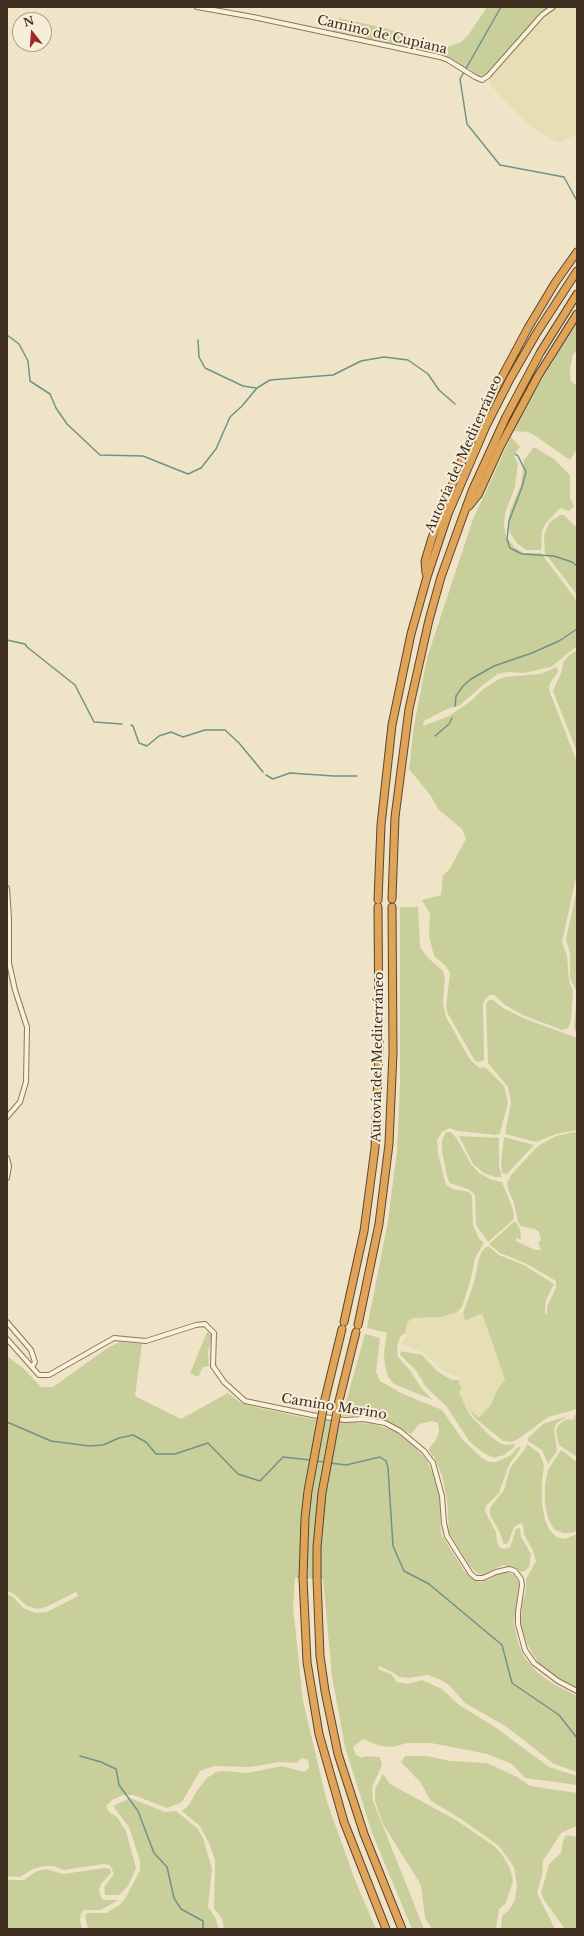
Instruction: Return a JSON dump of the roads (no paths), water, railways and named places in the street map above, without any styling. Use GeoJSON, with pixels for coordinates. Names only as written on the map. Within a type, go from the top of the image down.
{"type":"FeatureCollection","features":[{"type":"Feature","properties":{"kind":"highway"},"geometry":{"type":"LineString","coordinates":[[427,577],[425,561],[432,538],[463,457],[482,416],[528,328],[555,283],[577,252]]}},
{"type":"Feature","properties":{"kind":"highway","name":"Autovía del Mediterráneo"},"geometry":{"type":"LineString","coordinates":[[386,1929],[344,1822],[321,1741],[307,1662],[303,1578],[305,1518],[308,1491],[325,1399],[364,1231],[375,1148],[379,1051],[378,903],[381,825],[392,724],[411,634],[427,577],[448,514],[500,399],[536,334],[577,271]]}},
{"type":"Feature","properties":{"kind":"highway","name":"Autovía del Mediterráneo"},"geometry":{"type":"LineString","coordinates":[[392,900],[395,817],[408,710],[441,576],[464,510],[489,452],[522,385],[577,294]]}},
{"type":"Feature","properties":{"kind":"highway"},"geometry":{"type":"LineString","coordinates":[[464,510],[478,495],[501,445],[528,394],[577,314]]}},
{"type":"Feature","properties":{"kind":"highway","name":"Autovía del Mediterráneo"},"geometry":{"type":"LineString","coordinates":[[392,907],[393,1054],[390,1130],[379,1224],[357,1329],[339,1401],[322,1493],[317,1547],[317,1578],[320,1656],[325,1691],[337,1747],[364,1834],[402,1929]]}},
{"type":"Feature","properties":{"kind":"street","name":"Camino de Cupiana"},"geometry":{"type":"LineString","coordinates":[[197,7],[253,17],[440,57],[448,60],[482,80],[488,76],[542,15],[553,7]]}},
{"type":"Feature","properties":{"kind":"street"},"geometry":{"type":"LineString","coordinates":[[7,888],[9,963],[15,990],[27,1027],[26,1082],[20,1102],[7,1117]]}},
{"type":"Feature","properties":{"kind":"street"},"geometry":{"type":"LineString","coordinates":[[7,1158],[9,1166],[7,1178]]}},
{"type":"Feature","properties":{"kind":"street"},"geometry":{"type":"LineString","coordinates":[[7,1322],[31,1350],[35,1362],[32,1368]]}},
{"type":"Feature","properties":{"kind":"street","name":"Camino Merino"},"geometry":{"type":"LineString","coordinates":[[7,1339],[39,1375],[49,1375],[114,1338],[146,1341],[196,1324],[205,1324],[214,1333],[213,1366],[224,1382],[245,1400],[312,1415],[345,1420],[370,1420],[385,1423],[400,1430],[424,1451],[433,1463],[442,1496],[444,1523],[447,1536],[471,1574],[476,1578],[483,1578],[496,1572],[509,1569],[515,1571],[521,1579],[522,1585],[518,1612],[518,1624],[525,1650],[534,1663],[558,1681],[577,1691]]}},
{"type":"Feature","properties":{"kind":"waterway"},"geometry":{"type":"LineString","coordinates":[[501,7],[460,79],[467,124],[500,165],[564,177],[577,201]]}},
{"type":"Feature","properties":{"kind":"waterway"},"geometry":{"type":"LineString","coordinates":[[7,335],[19,344],[28,361],[30,381],[50,394],[56,408],[67,424],[100,455],[143,456],[188,474],[201,468],[216,449],[230,417],[242,406],[257,388],[270,380],[333,375],[361,361],[384,357],[408,360],[428,374],[439,390],[455,404]]}},
{"type":"Feature","properties":{"kind":"waterway"},"geometry":{"type":"LineString","coordinates":[[198,340],[199,357],[205,368],[243,386],[256,388]]}},
{"type":"Feature","properties":{"kind":"waterway"},"geometry":{"type":"LineString","coordinates":[[515,454],[518,456],[526,472],[509,521],[507,539],[510,548],[522,554],[554,556],[572,562],[577,566]]}},
{"type":"Feature","properties":{"kind":"waterway"},"geometry":{"type":"LineString","coordinates":[[455,706],[456,696],[463,686],[471,679],[494,666],[532,653],[559,641],[577,629]]}},
{"type":"Feature","properties":{"kind":"waterway"},"geometry":{"type":"LineString","coordinates":[[7,640],[25,644],[75,685],[94,722],[122,724]]}},
{"type":"Feature","properties":{"kind":"waterway"},"geometry":{"type":"LineString","coordinates":[[435,736],[449,724],[452,718]]}},
{"type":"Feature","properties":{"kind":"waterway"},"geometry":{"type":"LineString","coordinates":[[131,725],[133,726],[139,743],[147,746],[159,736],[171,732],[183,737],[205,730],[225,730],[239,743],[263,772]]}},
{"type":"Feature","properties":{"kind":"waterway"},"geometry":{"type":"LineString","coordinates":[[266,775],[273,779],[290,773],[357,776]]}},
{"type":"Feature","properties":{"kind":"waterway"},"geometry":{"type":"LineString","coordinates":[[7,1422],[51,1441],[89,1446],[103,1445],[119,1438],[133,1435],[146,1442],[156,1454],[175,1454],[208,1443],[238,1474],[260,1481],[283,1457],[310,1460]]}},
{"type":"Feature","properties":{"kind":"waterway"},"geometry":{"type":"LineString","coordinates":[[330,1463],[346,1465],[380,1457],[386,1461],[388,1468],[393,1546],[404,1571],[429,1584],[502,1645],[512,1683],[559,1715],[577,1738]]}},
{"type":"Feature","properties":{"kind":"waterway"},"geometry":{"type":"LineString","coordinates":[[316,1461],[324,1462]]}},
{"type":"Feature","properties":{"kind":"waterway"},"geometry":{"type":"LineString","coordinates":[[80,1756],[101,1762],[116,1769],[119,1785],[138,1811],[154,1853],[167,1867],[174,1898],[181,1909],[203,1921],[203,1929]]}}]}
